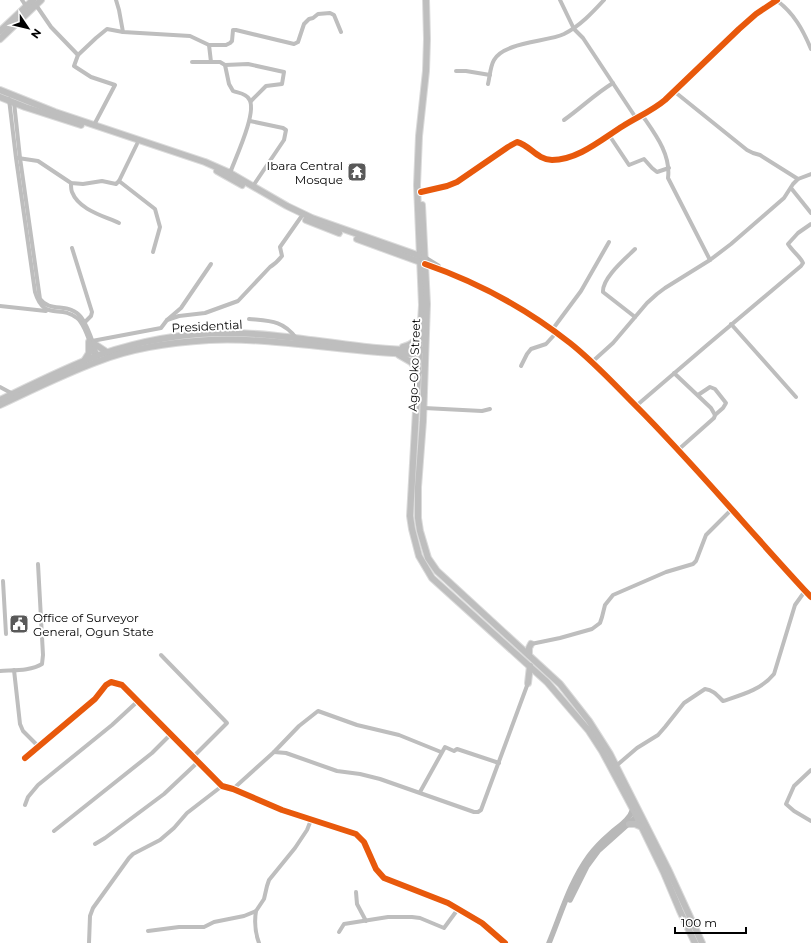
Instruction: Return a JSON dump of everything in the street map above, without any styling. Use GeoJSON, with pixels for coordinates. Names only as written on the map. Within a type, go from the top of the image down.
{"type":"FeatureCollection","features":[{"type":"Feature","properties":{"kind":"main road"},"geometry":{"type":"LineString","coordinates":[[426,0],[426,71],[419,136],[417,173],[423,260],[421,325],[423,352],[419,372],[410,516],[418,556],[432,578],[542,676],[589,731],[661,861],[683,910],[695,943]]}},
{"type":"Feature","properties":{"kind":"main road","name":"Ago-Oko Street"},"geometry":{"type":"LineString","coordinates":[[431,0],[430,64],[424,126],[421,192],[423,260],[427,304],[423,352],[424,408],[418,487],[418,518],[420,531],[428,558],[437,571],[552,676],[589,721],[616,766],[661,861]]}},
{"type":"Feature","properties":{"kind":"main road"},"geometry":{"type":"LineString","coordinates":[[0,31],[26,6],[37,2]]}},
{"type":"Feature","properties":{"kind":"main road"},"geometry":{"type":"LineString","coordinates":[[0,39],[37,2]]}},
{"type":"Feature","properties":{"kind":"main road"},"geometry":{"type":"LineString","coordinates":[[0,90],[12,99],[137,144],[216,170],[300,217],[321,226],[423,260]]}},
{"type":"Feature","properties":{"kind":"main road"},"geometry":{"type":"LineString","coordinates":[[0,97],[12,99],[94,125],[205,162],[230,173],[287,206],[312,218],[423,260]]}},
{"type":"Feature","properties":{"kind":"main road"},"geometry":{"type":"LineString","coordinates":[[0,405],[97,359],[150,348],[209,340],[278,342],[396,351],[409,346],[414,342],[417,338],[421,325]]}},
{"type":"Feature","properties":{"kind":"main road","name":"Presidential"},"geometry":{"type":"LineString","coordinates":[[0,400],[84,362],[97,359],[108,352],[145,342],[184,336],[228,333],[297,338],[396,351],[423,352]]}},
{"type":"Feature","properties":{"kind":"main road"},"geometry":{"type":"LineString","coordinates":[[84,362],[89,353],[91,342],[108,352]]}},
{"type":"Feature","properties":{"kind":"main road"},"geometry":{"type":"LineString","coordinates":[[396,351],[411,362],[419,372]]}},
{"type":"Feature","properties":{"kind":"main road"},"geometry":{"type":"LineString","coordinates":[[520,647],[531,644]]}},
{"type":"Feature","properties":{"kind":"main road"},"geometry":{"type":"LineString","coordinates":[[529,655],[529,647],[531,644]]}},
{"type":"Feature","properties":{"kind":"main road"},"geometry":{"type":"LineString","coordinates":[[528,683],[530,666]]}},
{"type":"Feature","properties":{"kind":"main road"},"geometry":{"type":"LineString","coordinates":[[528,683],[533,678],[542,676]]}},
{"type":"Feature","properties":{"kind":"main road"},"geometry":{"type":"LineString","coordinates":[[629,824],[642,828]]}},
{"type":"Feature","properties":{"kind":"main road"},"geometry":{"type":"LineString","coordinates":[[683,910],[702,943]]}},
{"type":"Feature","properties":{"kind":"street"},"geometry":{"type":"LineString","coordinates":[[22,0],[26,6]]}},
{"type":"Feature","properties":{"kind":"street"},"geometry":{"type":"LineString","coordinates":[[116,0],[122,32]]}},
{"type":"Feature","properties":{"kind":"street"},"geometry":{"type":"LineString","coordinates":[[560,0],[574,29],[583,38],[636,118]]}},
{"type":"Feature","properties":{"kind":"street"},"geometry":{"type":"LineString","coordinates":[[488,84],[494,60],[500,53],[517,46],[554,38],[574,29],[604,0]]}},
{"type":"Feature","properties":{"kind":"street"},"geometry":{"type":"LineString","coordinates":[[421,192],[457,182],[517,142],[522,143],[541,158],[551,160],[566,159],[582,151],[636,118],[654,109],[675,92],[739,29],[756,14],[777,0],[790,12],[799,24],[811,50]]}},
{"type":"Feature","properties":{"kind":"street"},"geometry":{"type":"LineString","coordinates":[[37,2],[51,27],[78,55]]}},
{"type":"Feature","properties":{"kind":"street"},"geometry":{"type":"LineString","coordinates":[[94,125],[115,85],[91,77],[74,66],[78,55],[108,29],[122,32],[190,36],[209,45],[226,45],[230,43],[232,40],[232,32],[233,30],[236,30],[294,44],[299,39],[304,24],[318,14],[330,13],[334,15],[341,32]]}},
{"type":"Feature","properties":{"kind":"street"},"geometry":{"type":"LineString","coordinates":[[209,45],[211,62]]}},
{"type":"Feature","properties":{"kind":"street"},"geometry":{"type":"LineString","coordinates":[[192,62],[220,62],[225,65],[248,64],[284,72],[282,84],[266,86],[251,101]]}},
{"type":"Feature","properties":{"kind":"street"},"geometry":{"type":"LineString","coordinates":[[225,65],[233,91],[249,97],[251,101],[250,121],[230,173]]}},
{"type":"Feature","properties":{"kind":"street"},"geometry":{"type":"LineString","coordinates":[[456,71],[490,75]]}},
{"type":"Feature","properties":{"kind":"street"},"geometry":{"type":"LineString","coordinates":[[564,120],[613,83]]}},
{"type":"Feature","properties":{"kind":"street"},"geometry":{"type":"LineString","coordinates":[[675,92],[747,150],[767,158],[798,179]]}},
{"type":"Feature","properties":{"kind":"street"},"geometry":{"type":"LineString","coordinates":[[12,99],[35,292],[41,306],[50,311]]}},
{"type":"Feature","properties":{"kind":"street"},"geometry":{"type":"LineString","coordinates":[[642,115],[663,146],[669,168],[668,178],[710,260]]}},
{"type":"Feature","properties":{"kind":"street"},"geometry":{"type":"LineString","coordinates":[[250,121],[286,130],[284,140],[253,186]]}},
{"type":"Feature","properties":{"kind":"street"},"geometry":{"type":"LineString","coordinates":[[609,135],[629,165],[644,159],[657,172],[669,168]]}},
{"type":"Feature","properties":{"kind":"street"},"geometry":{"type":"LineString","coordinates":[[18,158],[38,160],[71,183],[83,184],[102,181],[116,184],[120,181],[137,144]]}},
{"type":"Feature","properties":{"kind":"street"},"geometry":{"type":"LineString","coordinates":[[18,158],[40,299],[43,304],[74,311],[80,316],[97,359]]}},
{"type":"Feature","properties":{"kind":"street"},"geometry":{"type":"LineString","coordinates":[[592,362],[613,343],[647,304],[665,288],[710,260],[742,235],[784,198],[798,179],[811,174]]}},
{"type":"Feature","properties":{"kind":"street"},"geometry":{"type":"LineString","coordinates":[[120,181],[155,209],[160,227],[153,252]]}},
{"type":"Feature","properties":{"kind":"street"},"geometry":{"type":"LineString","coordinates":[[71,183],[72,192],[83,206],[119,222]]}},
{"type":"Feature","properties":{"kind":"street"},"geometry":{"type":"LineString","coordinates":[[791,188],[811,213]]}},
{"type":"Feature","properties":{"kind":"street"},"geometry":{"type":"LineString","coordinates":[[167,320],[179,316],[205,313],[238,301],[282,256],[280,247],[300,217]]}},
{"type":"Feature","properties":{"kind":"street"},"geometry":{"type":"LineString","coordinates":[[636,406],[801,266],[803,263],[802,260],[788,244],[798,233],[811,224]]}},
{"type":"Feature","properties":{"kind":"street"},"geometry":{"type":"LineString","coordinates":[[521,366],[531,349],[546,344],[609,242]]}},
{"type":"Feature","properties":{"kind":"street"},"geometry":{"type":"LineString","coordinates":[[72,248],[92,312],[91,316],[84,323]]}},
{"type":"Feature","properties":{"kind":"street"},"geometry":{"type":"LineString","coordinates":[[635,249],[607,279],[602,288],[602,292],[635,317]]}},
{"type":"Feature","properties":{"kind":"street"},"geometry":{"type":"LineString","coordinates":[[423,260],[502,297],[554,332],[592,362],[678,450],[811,597]]}},
{"type":"Feature","properties":{"kind":"street"},"geometry":{"type":"LineString","coordinates":[[91,342],[161,328],[180,308],[211,264]]}},
{"type":"Feature","properties":{"kind":"street"},"geometry":{"type":"LineString","coordinates":[[0,306],[68,313],[78,319],[91,342]]}},
{"type":"Feature","properties":{"kind":"street"},"geometry":{"type":"LineString","coordinates":[[249,319],[279,323],[288,328],[297,338]]}},
{"type":"Feature","properties":{"kind":"street"},"geometry":{"type":"LineString","coordinates":[[731,324],[796,397]]}},
{"type":"Feature","properties":{"kind":"street"},"geometry":{"type":"LineString","coordinates":[[674,373],[711,408],[715,415]]}},
{"type":"Feature","properties":{"kind":"street"},"geometry":{"type":"LineString","coordinates":[[0,387],[13,394]]}},
{"type":"Feature","properties":{"kind":"street"},"geometry":{"type":"LineString","coordinates":[[678,450],[714,418],[726,403],[715,389],[710,387],[698,395]]}},
{"type":"Feature","properties":{"kind":"street"},"geometry":{"type":"LineString","coordinates":[[424,408],[482,411],[490,409]]}},
{"type":"Feature","properties":{"kind":"street"},"geometry":{"type":"LineString","coordinates":[[531,644],[589,630],[600,623],[605,605],[614,595],[666,572],[696,562],[706,535],[732,509]]}},
{"type":"Feature","properties":{"kind":"street"},"geometry":{"type":"LineString","coordinates":[[0,671],[38,667],[42,664],[43,655],[38,564]]}},
{"type":"Feature","properties":{"kind":"street"},"geometry":{"type":"LineString","coordinates":[[3,581],[2,614],[6,634]]}},
{"type":"Feature","properties":{"kind":"street"},"geometry":{"type":"LineString","coordinates":[[616,766],[637,748],[658,734],[684,703],[705,689],[716,694],[723,701],[748,692],[769,680],[774,674],[796,605],[805,590]]}},
{"type":"Feature","properties":{"kind":"street"},"geometry":{"type":"LineString","coordinates":[[161,655],[228,723],[193,757]]}},
{"type":"Feature","properties":{"kind":"street"},"geometry":{"type":"LineString","coordinates":[[14,670],[20,724],[23,731],[38,746]]}},
{"type":"Feature","properties":{"kind":"street"},"geometry":{"type":"LineString","coordinates":[[25,758],[95,699],[106,685],[111,682],[122,685],[222,786],[311,820],[356,834],[364,842],[376,869],[384,878],[448,903],[482,923],[505,943]]}},
{"type":"Feature","properties":{"kind":"street"},"geometry":{"type":"LineString","coordinates":[[274,752],[286,753],[337,771],[373,778],[420,792],[474,812],[478,812],[481,810],[528,683]]}},
{"type":"Feature","properties":{"kind":"street"},"geometry":{"type":"LineString","coordinates":[[25,805],[28,797],[38,785],[112,725],[138,701]]}},
{"type":"Feature","properties":{"kind":"street"},"geometry":{"type":"LineString","coordinates":[[233,789],[274,752],[299,726],[318,711],[357,725],[399,735],[441,752]]}},
{"type":"Feature","properties":{"kind":"street"},"geometry":{"type":"LineString","coordinates":[[54,831],[152,753],[171,734]]}},
{"type":"Feature","properties":{"kind":"street"},"geometry":{"type":"LineString","coordinates":[[420,792],[445,747],[454,751],[457,749],[499,763]]}},
{"type":"Feature","properties":{"kind":"street"},"geometry":{"type":"LineString","coordinates":[[95,844],[164,794],[198,762]]}},
{"type":"Feature","properties":{"kind":"street"},"geometry":{"type":"LineString","coordinates":[[811,770],[794,786],[786,804],[794,811],[811,821]]}},
{"type":"Feature","properties":{"kind":"street"},"geometry":{"type":"LineString","coordinates":[[89,943],[90,916],[93,908],[129,858],[133,854],[160,840],[187,814],[222,786]]}},
{"type":"Feature","properties":{"kind":"street"},"geometry":{"type":"LineString","coordinates":[[549,943],[581,868],[595,848],[627,821],[633,809]]}},
{"type":"Feature","properties":{"kind":"street"},"geometry":{"type":"LineString","coordinates":[[553,943],[587,866],[598,851],[636,817]]}},
{"type":"Feature","properties":{"kind":"street"},"geometry":{"type":"LineString","coordinates":[[259,943],[256,934],[256,911],[264,899],[266,886],[303,836],[311,820]]}},
{"type":"Feature","properties":{"kind":"street"},"geometry":{"type":"LineString","coordinates":[[356,892],[357,904],[366,921]]}},
{"type":"Feature","properties":{"kind":"street"},"geometry":{"type":"LineString","coordinates":[[339,932],[341,926],[344,924],[388,917],[420,918],[444,928],[458,909]]}},
{"type":"Feature","properties":{"kind":"street"},"geometry":{"type":"LineString","coordinates":[[148,931],[204,927],[214,922],[244,916],[256,911]]}},
{"type":"Feature","properties":{"kind":"cycle path"},"geometry":{"type":"LineString","coordinates":[[421,192],[457,182],[517,142],[546,159],[562,159],[580,153],[665,100],[739,29],[756,14],[777,0]]}},
{"type":"Feature","properties":{"kind":"cycle path"},"geometry":{"type":"LineString","coordinates":[[425,264],[464,279],[519,308],[537,319],[579,350],[604,373],[659,429],[811,597]]}},
{"type":"Feature","properties":{"kind":"cycle path"},"geometry":{"type":"LineString","coordinates":[[25,758],[95,699],[106,685],[111,682],[122,685],[222,786],[233,789],[282,810],[356,834],[364,842],[376,869],[384,878],[448,903],[482,923],[505,943]]}},
{"type":"Feature","properties":{"kind":"place","name":"Ibara Central Mosque"},"geometry":{"type":"Point","coordinates":[357,172]}},
{"type":"Feature","properties":{"kind":"place","name":"Office of Surveyor General, Ogun State"},"geometry":{"type":"Point","coordinates":[19,624]}}]}
